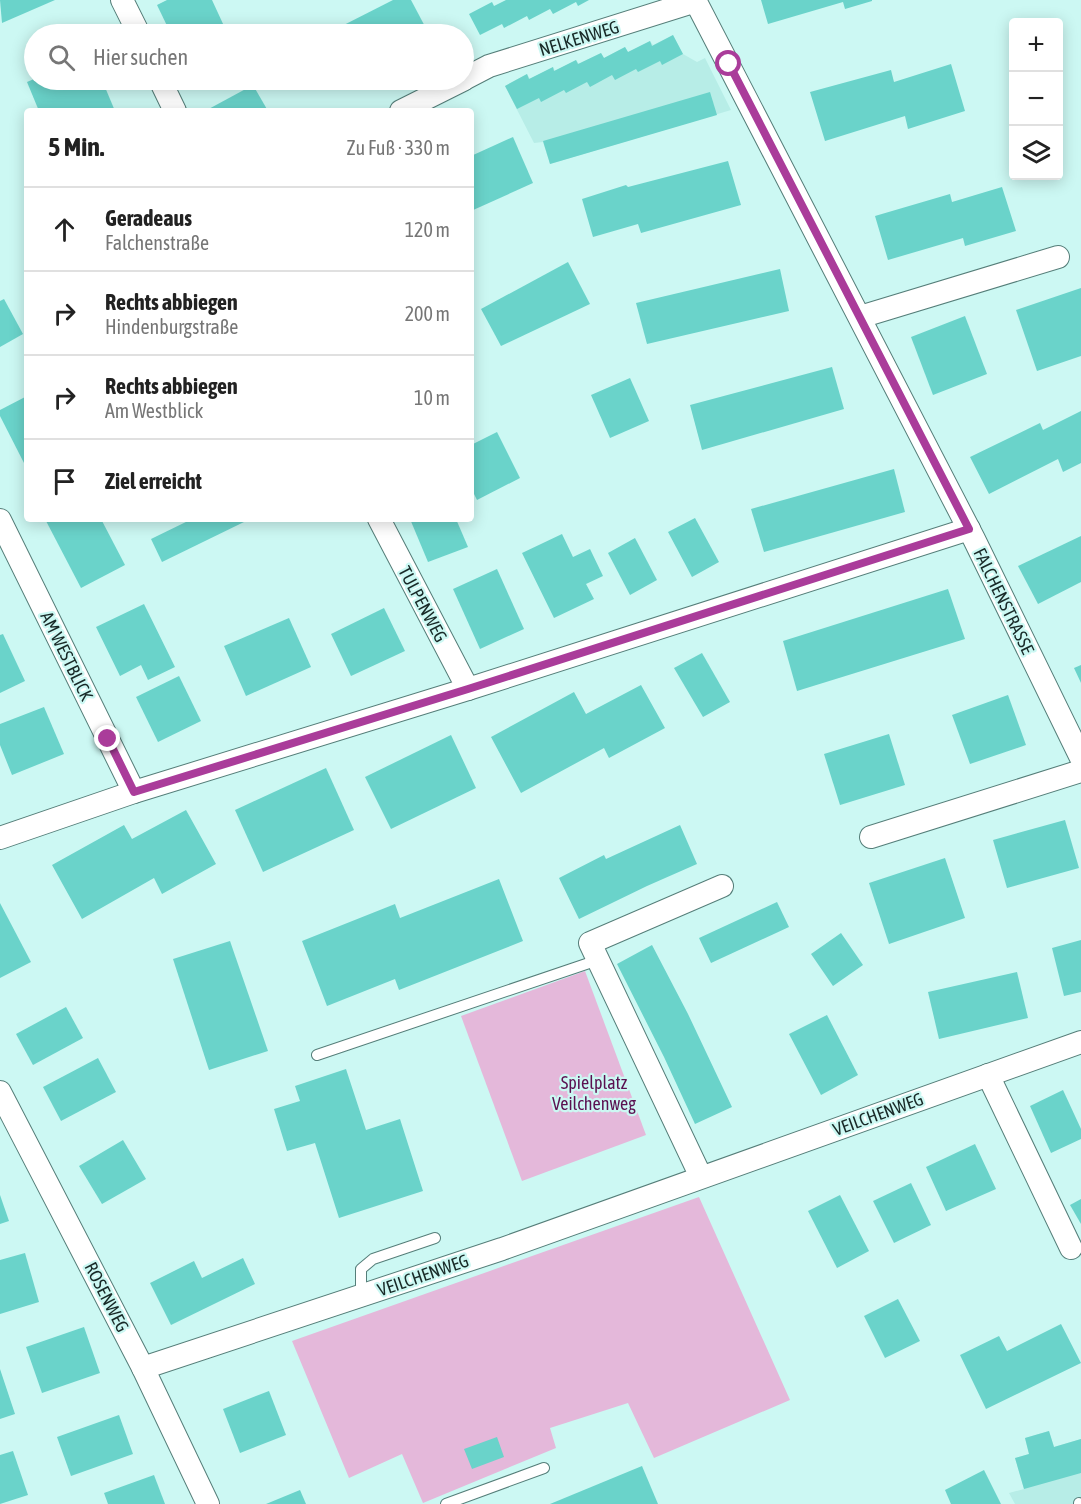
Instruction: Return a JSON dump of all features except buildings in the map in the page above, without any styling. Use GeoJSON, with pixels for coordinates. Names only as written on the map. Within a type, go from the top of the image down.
{"type":"FeatureCollection","features":[{"type":"Feature","properties":{"kind":"street"},"geometry":{"type":"LineString","coordinates":[[122,0],[134,24]]}},
{"type":"Feature","properties":{"kind":"street","name":"NELKENWEG"},"geometry":{"type":"LineString","coordinates":[[474,74],[489,66],[696,1]]}},
{"type":"Feature","properties":{"kind":"street","name":"FALCHENSTRASSE"},"geometry":{"type":"LineString","coordinates":[[696,1],[969,529],[1081,758]]}},
{"type":"Feature","properties":{"kind":"street"},"geometry":{"type":"LineString","coordinates":[[165,90],[174,108]]}},
{"type":"Feature","properties":{"kind":"street","name":"NELKENWEG"},"geometry":{"type":"LineString","coordinates":[[407,108],[442,90]]}},
{"type":"Feature","properties":{"kind":"street"},"geometry":{"type":"LineString","coordinates":[[860,317],[1058,258]]}},
{"type":"Feature","properties":{"kind":"street","name":"AM WESTBLICK"},"geometry":{"type":"LineString","coordinates":[[0,520],[134,792]]}},
{"type":"Feature","properties":{"kind":"street","name":"TULPENWEG"},"geometry":{"type":"LineString","coordinates":[[381,522],[468,689]]}},
{"type":"Feature","properties":{"kind":"street"},"geometry":{"type":"LineString","coordinates":[[0,838],[134,792],[468,689],[969,529]]}},
{"type":"Feature","properties":{"kind":"street"},"geometry":{"type":"LineString","coordinates":[[871,837],[1081,771]]}},
{"type":"Feature","properties":{"kind":"street"},"geometry":{"type":"LineString","coordinates":[[700,1177],[590,943],[722,886]]}},
{"type":"Feature","properties":{"kind":"street","name":"VEILCHENWEG"},"geometry":{"type":"LineString","coordinates":[[143,1368],[502,1249],[1081,1042]]}},
{"type":"Feature","properties":{"kind":"street"},"geometry":{"type":"LineString","coordinates":[[988,1075],[1071,1248]]}},
{"type":"Feature","properties":{"kind":"street","name":"ROSENWEG"},"geometry":{"type":"LineString","coordinates":[[0,1092],[143,1368],[208,1504]]}},
{"type":"Feature","properties":{"kind":"lane"},"geometry":{"type":"LineString","coordinates":[[317,1055],[598,960]]}},
{"type":"Feature","properties":{"kind":"lane"},"geometry":{"type":"LineString","coordinates":[[361,1296],[361,1269],[374,1259],[435,1238]]}},
{"type":"Feature","properties":{"kind":"lane"},"geometry":{"type":"LineString","coordinates":[[446,1504],[544,1468]]}},
{"type":"Feature","properties":{"kind":"shaded area"},"geometry":{"type":"Polygon","coordinates":[[[673,35],[683,54],[697,62],[705,58],[731,110],[550,164],[543,142],[534,143],[505,86],[527,74],[530,79],[553,67],[555,71],[576,60],[579,64],[601,53],[604,58],[625,47],[628,52],[650,41],[653,45],[673,35]]]}},
{"type":"Feature","properties":{"kind":"shaded area"},"geometry":{"type":"Polygon","coordinates":[[[1049,1431],[1054,1447],[1081,1439],[1081,1504],[1015,1504],[1009,1493],[1024,1489],[1015,1458],[1029,1454],[1025,1438],[1049,1431]]]}},
{"type":"Feature","properties":{"kind":"green space","name":"Spielplatz Veilchenweg"},"geometry":{"type":"Polygon","coordinates":[[[585,971],[646,1135],[522,1181],[461,1016],[585,971]]]}},
{"type":"Feature","properties":{"kind":"green space"},"geometry":{"type":"Polygon","coordinates":[[[699,1197],[790,1400],[654,1458],[628,1403],[550,1428],[556,1448],[423,1503],[402,1454],[349,1478],[292,1341],[699,1197]]]}},
{"type":"Feature","properties":{"kind":"route"},"geometry":{"type":"LineString","coordinates":[[108,739],[134,792],[468,689],[969,529],[729,64]]}}]}
